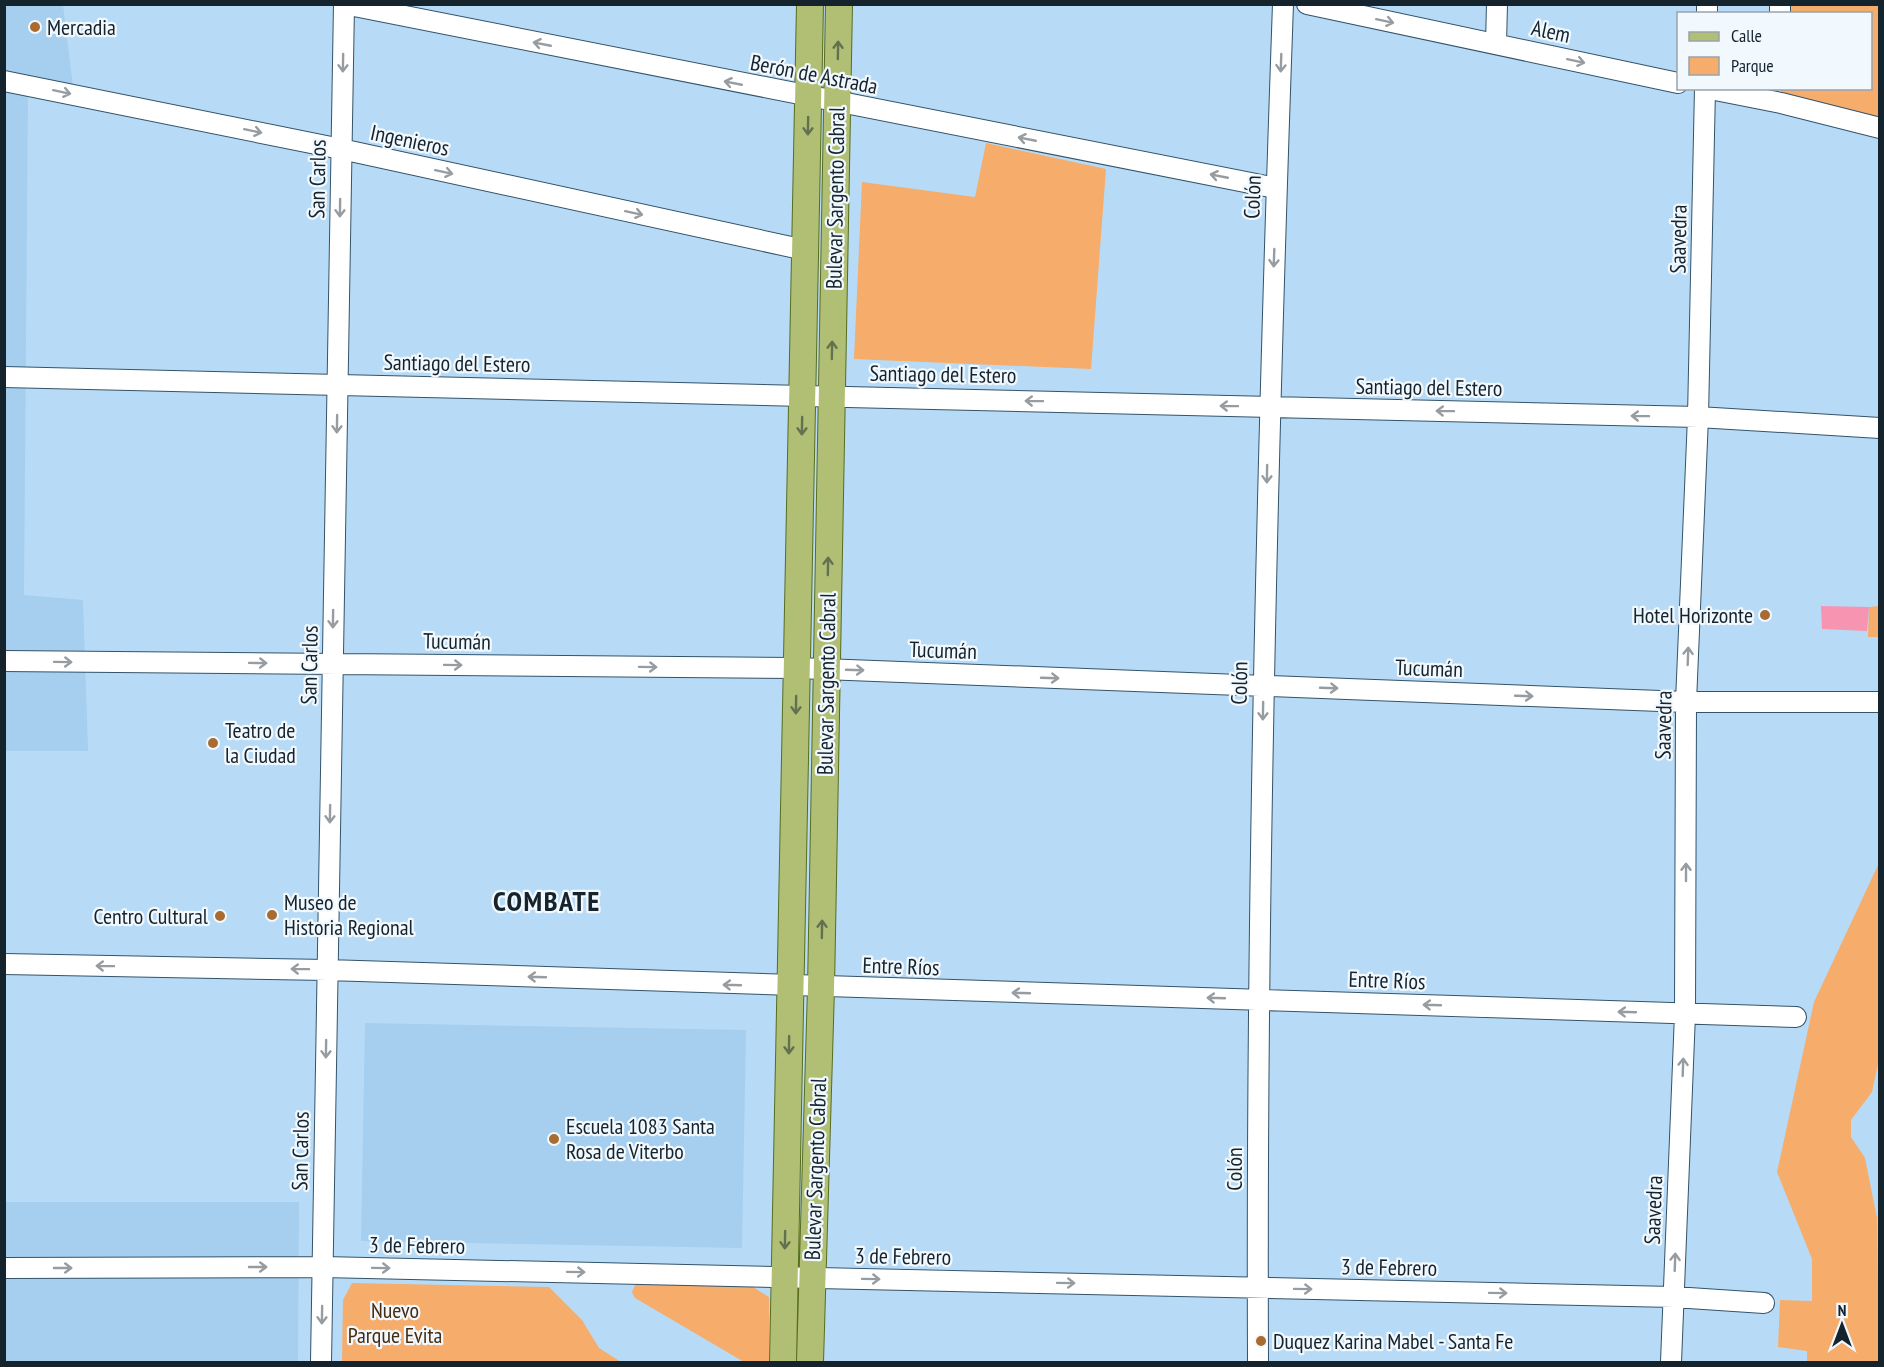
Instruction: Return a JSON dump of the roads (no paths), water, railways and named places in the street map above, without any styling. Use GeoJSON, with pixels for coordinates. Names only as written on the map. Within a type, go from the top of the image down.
{"type":"FeatureCollection","features":[{"type":"Feature","properties":{"kind":"main road","name":"Bulevar Sargento Cabral"},"geometry":{"type":"LineString","coordinates":[[783,1362],[810,4]]}},
{"type":"Feature","properties":{"kind":"main road","name":"Bulevar Sargento Cabral"},"geometry":{"type":"LineString","coordinates":[[810,1362],[821,988],[838,4]]}},
{"type":"Feature","properties":{"kind":"street","name":"Colón"},"geometry":{"type":"LineString","coordinates":[[1258,1362],[1258,999],[1263,686],[1269,407],[1283,4]]}},
{"type":"Feature","properties":{"kind":"street","name":"Alem"},"geometry":{"type":"LineString","coordinates":[[1307,4],[1677,83]]}},
{"type":"Feature","properties":{"kind":"street"},"geometry":{"type":"LineString","coordinates":[[1496,44],[1497,4]]}},
{"type":"Feature","properties":{"kind":"street","name":"Berón de Astrada"},"geometry":{"type":"LineString","coordinates":[[344,5],[808,98],[1276,188]]}},
{"type":"Feature","properties":{"kind":"street","name":"San Carlos"},"geometry":{"type":"LineString","coordinates":[[321,1362],[344,5]]}},
{"type":"Feature","properties":{"kind":"street","name":"Ingenieros"},"geometry":{"type":"LineString","coordinates":[[4,81],[341,149],[805,250]]}},
{"type":"Feature","properties":{"kind":"street","name":"Saavedra"},"geometry":{"type":"LineString","coordinates":[[1671,1362],[1685,1014],[1686,702],[1698,417],[1705,90]]}},
{"type":"Feature","properties":{"kind":"street"},"geometry":{"type":"LineString","coordinates":[[1724,90],[1781,96],[1880,128]]}},
{"type":"Feature","properties":{"kind":"street","name":"Santiago del Estero"},"geometry":{"type":"LineString","coordinates":[[4,377],[802,394],[1698,417],[1880,428]]}},
{"type":"Feature","properties":{"kind":"street","name":"Tucumán"},"geometry":{"type":"LineString","coordinates":[[4,661],[797,668],[1686,702],[1880,702]]}},
{"type":"Feature","properties":{"kind":"street","name":"Entre Ríos"},"geometry":{"type":"LineString","coordinates":[[4,964],[327,970],[821,988],[1258,999],[1796,1017]]}},
{"type":"Feature","properties":{"kind":"street","name":"3 de Febrero"},"geometry":{"type":"LineString","coordinates":[[4,1268],[322,1267],[1674,1297],[1764,1304]]}},
{"type":"Feature","properties":{"kind":"place","name":"Mercadia"},"geometry":{"type":"Point","coordinates":[35,27]}},
{"type":"Feature","properties":{"kind":"place","name":"Hotel Horizonte"},"geometry":{"type":"Point","coordinates":[1765,615]}},
{"type":"Feature","properties":{"kind":"place","name":"Teatro de la Ciudad"},"geometry":{"type":"Point","coordinates":[213,743]}},
{"type":"Feature","properties":{"kind":"place","name":"Museo de Historia Regional"},"geometry":{"type":"Point","coordinates":[272,915]}},
{"type":"Feature","properties":{"kind":"place","name":"Centro Cultural"},"geometry":{"type":"Point","coordinates":[220,916]}},
{"type":"Feature","properties":{"kind":"place","name":"Escuela 1083 Santa Rosa de Viterbo"},"geometry":{"type":"Point","coordinates":[554,1139]}},
{"type":"Feature","properties":{"kind":"place","name":"Duquez Karina Mabel - Santa Fe"},"geometry":{"type":"Point","coordinates":[1261,1341]}},
{"type":"Feature","properties":{"kind":"district","name":"COMBATE"},"geometry":{"type":"Point","coordinates":[547,900]}},
{"type":"Feature","properties":{"kind":"park label","name":"Nuevo Parque Evita"},"geometry":{"type":"Point","coordinates":[395,1322]}}]}
